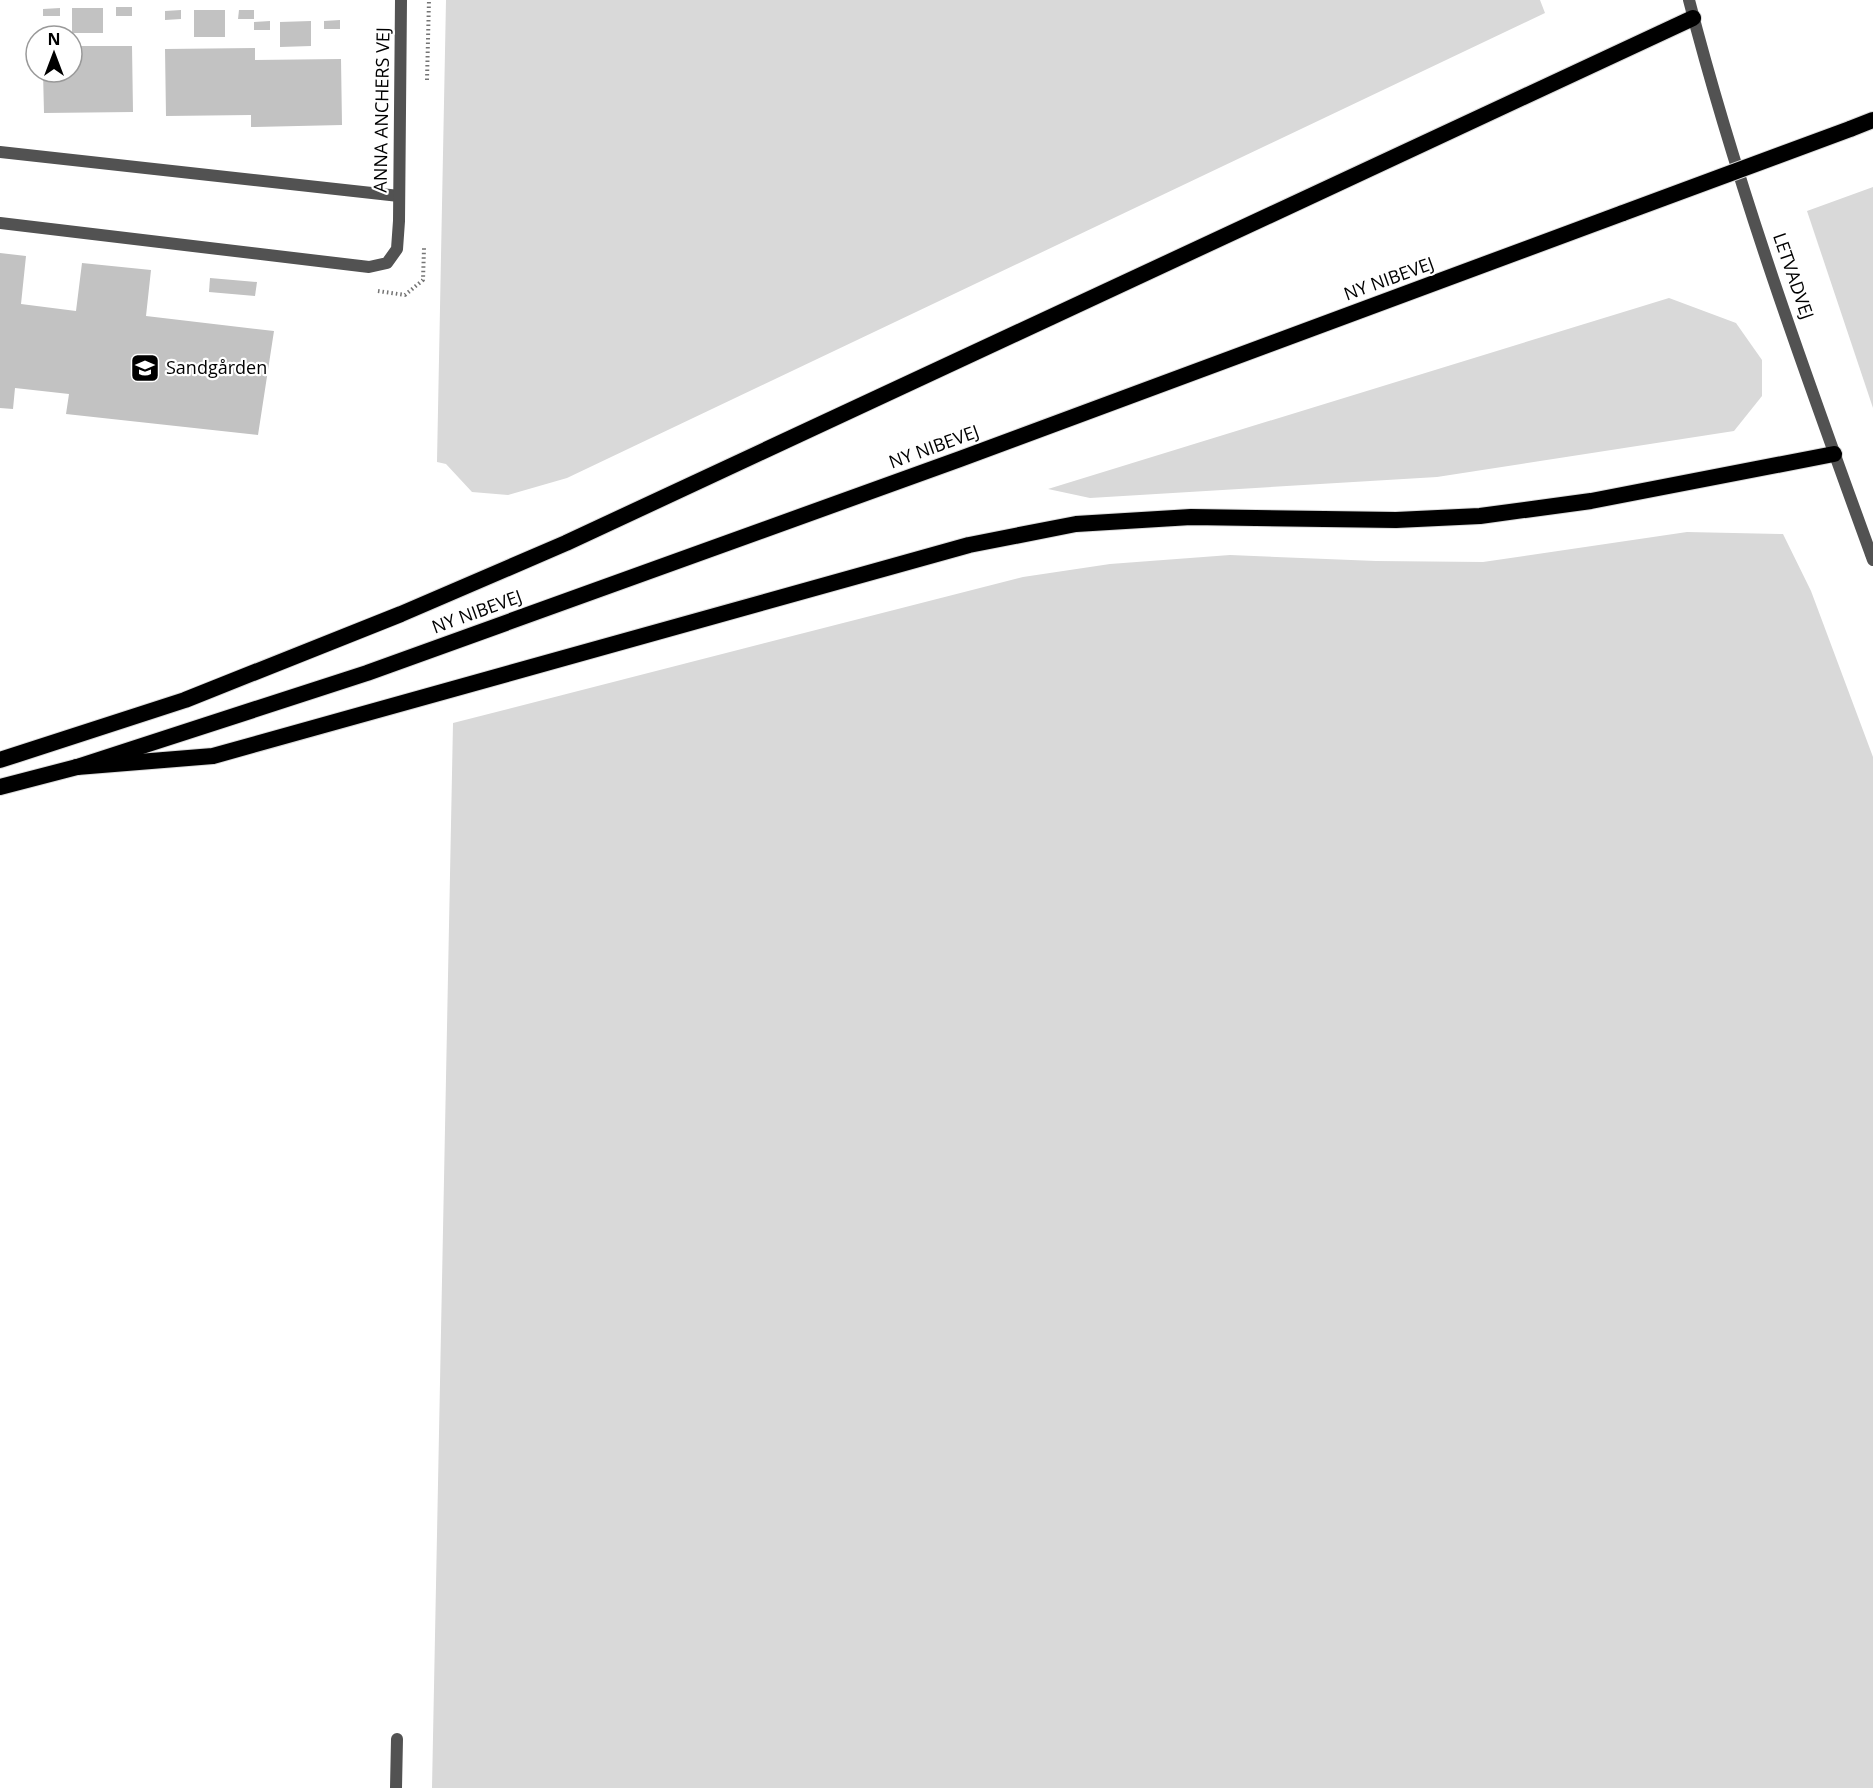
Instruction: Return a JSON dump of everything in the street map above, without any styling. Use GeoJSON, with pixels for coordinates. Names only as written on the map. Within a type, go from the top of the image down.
{"type":"FeatureCollection","features":[{"type":"Feature","properties":{"kind":"highway"},"geometry":{"type":"LineString","coordinates":[[0,760],[185,699],[401,614],[566,543],[1694,18]]}},
{"type":"Feature","properties":{"kind":"highway","name":"NY NIBEVEJ"},"geometry":{"type":"LineString","coordinates":[[0,788],[77,767],[367,673],[960,459],[1873,120]]}},
{"type":"Feature","properties":{"kind":"highway"},"geometry":{"type":"LineString","coordinates":[[77,767],[213,756],[969,545],[1076,524],[1191,517],[1396,520],[1480,516],[1591,501],[1834,453]]}},
{"type":"Feature","properties":{"kind":"street","name":"ANNA ANCHERS VEJ"},"geometry":{"type":"LineString","coordinates":[[0,223],[369,267],[387,263],[398,249],[401,0]]}},
{"type":"Feature","properties":{"kind":"street","name":"LETVADVEJ"},"geometry":{"type":"LineString","coordinates":[[1689,0],[1749,203],[1873,560]]}},
{"type":"Feature","properties":{"kind":"street"},"geometry":{"type":"LineString","coordinates":[[0,152],[399,196]]}},
{"type":"Feature","properties":{"kind":"street"},"geometry":{"type":"LineString","coordinates":[[396,1788],[397,1739]]}},
{"type":"Feature","properties":{"kind":"shaded area"},"geometry":{"type":"Polygon","coordinates":[[[446,0],[1540,0],[1545,13],[567,478],[508,495],[472,492],[446,464],[437,462],[446,0]]]}},
{"type":"Feature","properties":{"kind":"shaded area"},"geometry":{"type":"Polygon","coordinates":[[[1873,187],[1873,408],[1807,211],[1873,187]]]}},
{"type":"Feature","properties":{"kind":"shaded area"},"geometry":{"type":"Polygon","coordinates":[[[1669,298],[1736,323],[1762,360],[1762,396],[1734,431],[1437,477],[1090,498],[1048,489],[1669,298]]]}},
{"type":"Feature","properties":{"kind":"shaded area"},"geometry":{"type":"Polygon","coordinates":[[[1687,532],[1783,534],[1811,591],[1873,757],[1873,1788],[432,1788],[453,723],[1023,577],[1110,564],[1230,555],[1376,561],[1483,562],[1687,532]]]}},
{"type":"Feature","properties":{"kind":"building"},"geometry":{"type":"Polygon","coordinates":[[[116,7],[132,7],[132,16],[116,16],[116,7]]]}},
{"type":"Feature","properties":{"kind":"building"},"geometry":{"type":"Polygon","coordinates":[[[60,8],[60,16],[43,16],[43,9],[60,8]]]}},
{"type":"Feature","properties":{"kind":"building"},"geometry":{"type":"Polygon","coordinates":[[[72,8],[103,8],[103,33],[84,33],[84,24],[72,24],[72,8]]]}},
{"type":"Feature","properties":{"kind":"building"},"geometry":{"type":"Polygon","coordinates":[[[181,10],[181,19],[165,20],[165,11],[181,10]]]}},
{"type":"Feature","properties":{"kind":"building"},"geometry":{"type":"Polygon","coordinates":[[[194,10],[225,10],[225,37],[194,37],[194,10]]]}},
{"type":"Feature","properties":{"kind":"building"},"geometry":{"type":"Polygon","coordinates":[[[239,10],[254,10],[254,19],[238,19],[239,10]]]}},
{"type":"Feature","properties":{"kind":"building"},"geometry":{"type":"Polygon","coordinates":[[[340,20],[340,29],[324,29],[324,21],[340,20]]]}},
{"type":"Feature","properties":{"kind":"building"},"geometry":{"type":"Polygon","coordinates":[[[270,21],[270,30],[254,30],[254,22],[270,21]]]}},
{"type":"Feature","properties":{"kind":"building"},"geometry":{"type":"Polygon","coordinates":[[[311,21],[311,46],[280,47],[280,22],[311,21]]]}},
{"type":"Feature","properties":{"kind":"building"},"geometry":{"type":"Polygon","coordinates":[[[84,46],[132,46],[133,112],[44,113],[43,84],[84,84],[84,46]]]}},
{"type":"Feature","properties":{"kind":"building"},"geometry":{"type":"Polygon","coordinates":[[[255,48],[255,60],[341,59],[342,125],[251,127],[251,115],[166,116],[165,49],[255,48]]]}},
{"type":"Feature","properties":{"kind":"building"},"geometry":{"type":"Polygon","coordinates":[[[0,253],[26,256],[21,304],[76,311],[82,263],[151,270],[146,316],[274,331],[258,435],[66,414],[69,394],[15,388],[13,409],[0,408],[0,253]]]}},
{"type":"Feature","properties":{"kind":"building"},"geometry":{"type":"Polygon","coordinates":[[[210,278],[257,282],[255,296],[209,292],[210,278]]]}},
{"type":"Feature","properties":{"kind":"place","name":"Sandgården"},"geometry":{"type":"Point","coordinates":[145,368]}}]}
